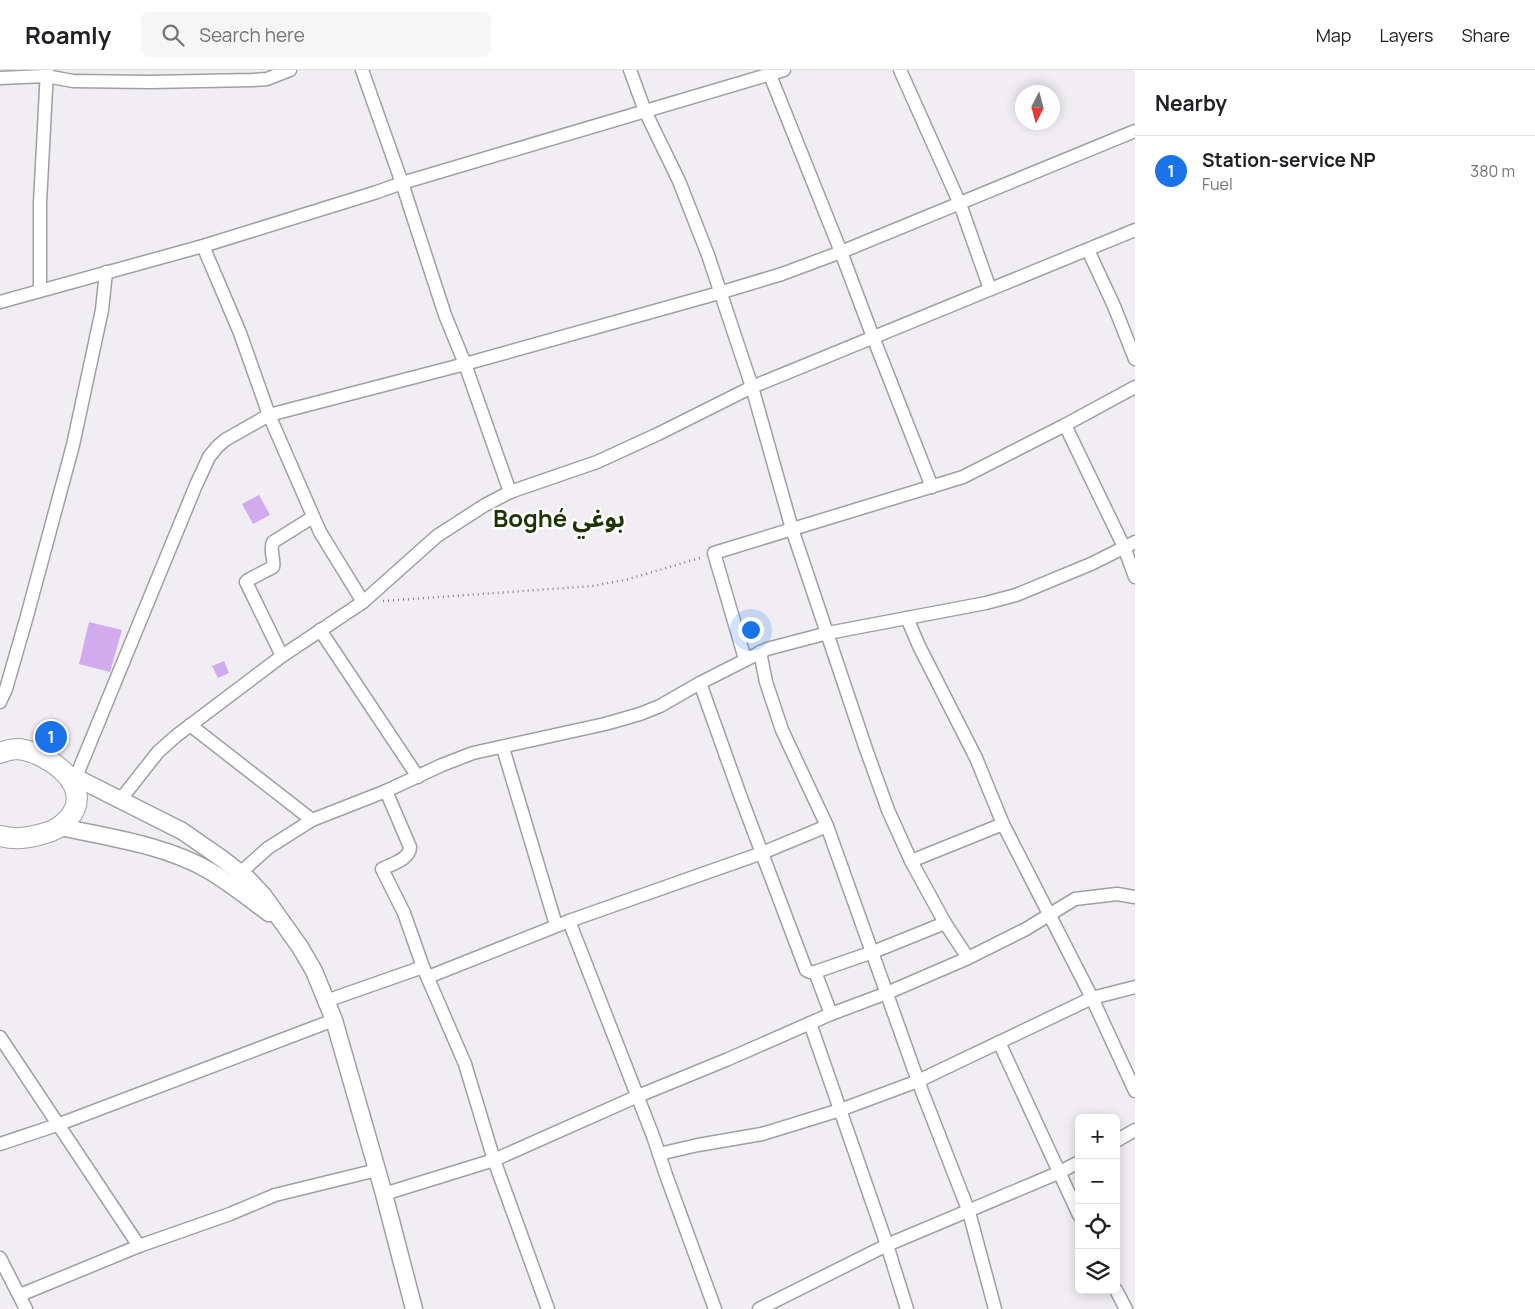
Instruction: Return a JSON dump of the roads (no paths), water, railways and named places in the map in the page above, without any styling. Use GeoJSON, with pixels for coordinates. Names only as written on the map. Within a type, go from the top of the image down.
{"type":"FeatureCollection","features":[{"type":"Feature","properties":{"kind":"main road"},"geometry":{"type":"LineString","coordinates":[[0,736],[9,751],[39,755],[53,762],[70,775],[77,797],[75,808],[61,827],[48,833],[4,840]]}},
{"type":"Feature","properties":{"kind":"street"},"geometry":{"type":"LineString","coordinates":[[0,78],[47,73],[73,81],[244,81],[267,79],[290,70]]}},
{"type":"Feature","properties":{"kind":"street"},"geometry":{"type":"LineString","coordinates":[[362,70],[402,183],[444,315],[465,364],[510,492]]}},
{"type":"Feature","properties":{"kind":"street"},"geometry":{"type":"LineString","coordinates":[[630,70],[646,111],[679,181],[708,255],[719,293],[752,387],[792,529],[888,810],[911,861],[945,923],[968,958]]}},
{"type":"Feature","properties":{"kind":"street"},"geometry":{"type":"LineString","coordinates":[[0,302],[203,246],[402,183],[646,111],[769,72],[784,70]]}},
{"type":"Feature","properties":{"kind":"street"},"geometry":{"type":"LineString","coordinates":[[900,70],[960,204],[990,289]]}},
{"type":"Feature","properties":{"kind":"street"},"geometry":{"type":"LineString","coordinates":[[769,72],[842,252],[932,487]]}},
{"type":"Feature","properties":{"kind":"street"},"geometry":{"type":"LineString","coordinates":[[40,291],[40,203],[47,73]]}},
{"type":"Feature","properties":{"kind":"street"},"geometry":{"type":"LineString","coordinates":[[414,1309],[384,1194],[334,1020],[314,971],[300,948],[263,895],[221,858],[182,831],[70,775],[209,457],[225,440],[269,414],[465,364],[782,274],[842,252],[1135,131]]}},
{"type":"Feature","properties":{"kind":"street"},"geometry":{"type":"LineString","coordinates":[[121,800],[158,752],[190,725],[282,656],[363,602],[436,536],[485,505],[510,492],[597,462],[752,387],[1135,230]]}},
{"type":"Feature","properties":{"kind":"street"},"geometry":{"type":"LineString","coordinates":[[203,246],[240,333],[269,414],[313,517],[320,532],[363,602]]}},
{"type":"Feature","properties":{"kind":"street"},"geometry":{"type":"LineString","coordinates":[[1088,250],[1114,306],[1135,359]]}},
{"type":"Feature","properties":{"kind":"street"},"geometry":{"type":"LineString","coordinates":[[0,702],[6,688],[27,616],[73,445],[102,310],[106,272]]}},
{"type":"Feature","properties":{"kind":"street"},"geometry":{"type":"LineString","coordinates":[[745,659],[714,553],[932,487],[976,471],[1135,387]]}},
{"type":"Feature","properties":{"kind":"street"},"geometry":{"type":"LineString","coordinates":[[1065,425],[1130,544],[1135,577]]}},
{"type":"Feature","properties":{"kind":"street"},"geometry":{"type":"LineString","coordinates":[[282,656],[246,582],[272,567],[274,563],[271,547],[273,542],[313,517]]}},
{"type":"Feature","properties":{"kind":"street"},"geometry":{"type":"LineString","coordinates":[[240,873],[268,848],[312,820],[386,791],[473,753],[503,748],[640,714],[660,706],[760,652],[828,633],[986,603],[1016,595],[1091,564],[1130,544]]}},
{"type":"Feature","properties":{"kind":"street"},"geometry":{"type":"LineString","coordinates":[[907,618],[919,646],[976,758],[1003,824],[1092,998],[1135,1091]]}},
{"type":"Feature","properties":{"kind":"street"},"geometry":{"type":"LineString","coordinates":[[320,630],[418,777]]}},
{"type":"Feature","properties":{"kind":"street"},"geometry":{"type":"LineString","coordinates":[[760,652],[770,696],[782,730],[827,826],[918,1081],[968,1212],[994,1309]]}},
{"type":"Feature","properties":{"kind":"street"},"geometry":{"type":"LineString","coordinates":[[700,683],[806,970],[815,972],[873,952],[945,923]]}},
{"type":"Feature","properties":{"kind":"street"},"geometry":{"type":"LineString","coordinates":[[190,725],[312,820]]}},
{"type":"Feature","properties":{"kind":"street"},"geometry":{"type":"LineString","coordinates":[[503,748],[556,925]]}},
{"type":"Feature","properties":{"kind":"street"},"geometry":{"type":"LineString","coordinates":[[386,791],[410,851],[408,855],[382,869],[404,913],[426,972],[465,1064],[494,1160],[548,1309]]}},
{"type":"Feature","properties":{"kind":"street"},"geometry":{"type":"LineString","coordinates":[[911,861],[1003,824]]}},
{"type":"Feature","properties":{"kind":"street"},"geometry":{"type":"LineString","coordinates":[[326,1001],[426,972],[762,852],[827,826]]}},
{"type":"Feature","properties":{"kind":"street"},"geometry":{"type":"LineString","coordinates":[[61,827],[136,843],[175,856],[209,871],[282,921]]}},
{"type":"Feature","properties":{"kind":"street"},"geometry":{"type":"LineString","coordinates":[[384,1194],[494,1160],[830,1014],[887,993],[968,958],[1050,915],[1075,899],[1116,894],[1135,897]]}},
{"type":"Feature","properties":{"kind":"street"},"geometry":{"type":"LineString","coordinates":[[569,921],[638,1096],[715,1309]]}},
{"type":"Feature","properties":{"kind":"street"},"geometry":{"type":"LineString","coordinates":[[815,972],[830,1014]]}},
{"type":"Feature","properties":{"kind":"street"},"geometry":{"type":"LineString","coordinates":[[659,1154],[762,1134],[840,1110],[918,1081],[1092,998],[1135,987]]}},
{"type":"Feature","properties":{"kind":"street"},"geometry":{"type":"LineString","coordinates":[[0,1144],[57,1125],[334,1020]]}},
{"type":"Feature","properties":{"kind":"street"},"geometry":{"type":"LineString","coordinates":[[810,1023],[887,1245],[907,1309]]}},
{"type":"Feature","properties":{"kind":"street"},"geometry":{"type":"LineString","coordinates":[[0,1037],[139,1246]]}},
{"type":"Feature","properties":{"kind":"street"},"geometry":{"type":"LineString","coordinates":[[998,1042],[1075,1207]]}},
{"type":"Feature","properties":{"kind":"street"},"geometry":{"type":"LineString","coordinates":[[1120,1139],[1135,1130]]}},
{"type":"Feature","properties":{"kind":"street"},"geometry":{"type":"LineString","coordinates":[[759,1309],[887,1245],[968,1212],[1075,1164]]}},
{"type":"Feature","properties":{"kind":"street"},"geometry":{"type":"LineString","coordinates":[[20,1295],[139,1246],[275,1196],[377,1170]]}},
{"type":"Feature","properties":{"kind":"street"},"geometry":{"type":"LineString","coordinates":[[0,1258],[26,1309]]}},
{"type":"Feature","properties":{"kind":"street"},"geometry":{"type":"LineString","coordinates":[[1118,1294],[1126,1309]]}},
{"type":"Feature","properties":{"kind":"place","name":"Station-service NP"},"geometry":{"type":"Point","coordinates":[51,737]}},
{"type":"Feature","properties":{"kind":"district","name":"Boghé بوغي"},"geometry":{"type":"Point","coordinates":[559,519]}}]}
